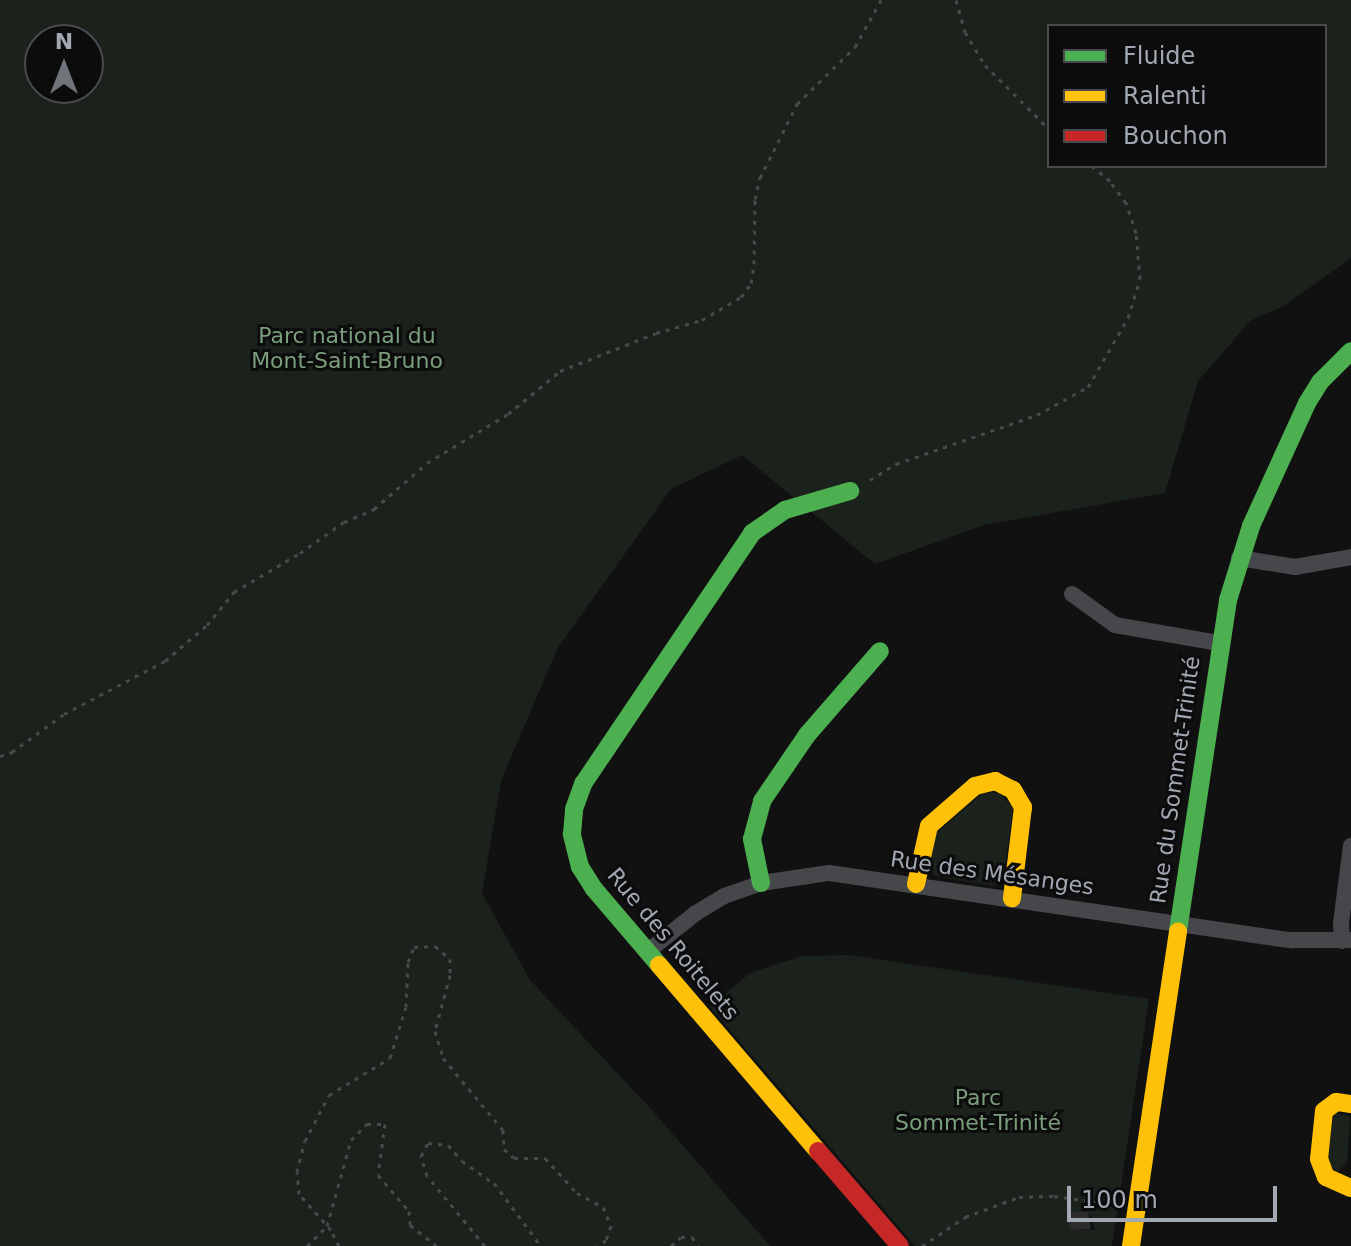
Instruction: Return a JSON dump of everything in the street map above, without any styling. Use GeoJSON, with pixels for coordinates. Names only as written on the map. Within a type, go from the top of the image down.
{"type":"FeatureCollection","features":[{"type":"Feature","properties":{"kind":"street","name":"Rue du Sommet-Trinité"},"geometry":{"type":"LineString","coordinates":[[1131,1246],[1219,643],[1239,558],[1307,403],[1321,381],[1351,351]]}},
{"type":"Feature","properties":{"kind":"street","name":"Rue des Roitelets"},"geometry":{"type":"LineString","coordinates":[[850,491],[785,510],[752,533],[579,792],[572,826],[580,867],[594,889],[900,1246]]}},
{"type":"Feature","properties":{"kind":"street"},"geometry":{"type":"LineString","coordinates":[[1239,558],[1295,567],[1351,557]]}},
{"type":"Feature","properties":{"kind":"street"},"geometry":{"type":"LineString","coordinates":[[1072,594],[1115,625],[1219,643]]}},
{"type":"Feature","properties":{"kind":"street"},"geometry":{"type":"LineString","coordinates":[[761,883],[752,831],[762,801],[807,735],[880,651]]}},
{"type":"Feature","properties":{"kind":"street"},"geometry":{"type":"LineString","coordinates":[[916,884],[924,836],[932,822],[975,786],[995,781],[1013,790],[1023,807],[1012,898]]}},
{"type":"Feature","properties":{"kind":"street"},"geometry":{"type":"LineString","coordinates":[[1346,940],[1341,923],[1351,846]]}},
{"type":"Feature","properties":{"kind":"street","name":"Rue des Mésanges"},"geometry":{"type":"LineString","coordinates":[[647,952],[705,907],[761,883],[829,873],[1291,940],[1346,940]]}},
{"type":"Feature","properties":{"kind":"street"},"geometry":{"type":"LineString","coordinates":[[1351,1104],[1336,1102],[1324,1111],[1319,1159],[1326,1177],[1351,1188]]}},
{"type":"Feature","properties":{"kind":"path"},"geometry":{"type":"LineString","coordinates":[[0,756],[12,752],[64,714],[165,661],[207,625],[234,592],[300,553],[344,522],[374,509],[427,463],[508,414],[560,371],[656,333],[702,320],[741,297],[751,283],[755,199],[760,178],[797,104],[855,47],[881,0]]}},
{"type":"Feature","properties":{"kind":"path"},"geometry":{"type":"LineString","coordinates":[[956,0],[965,32],[985,65],[1047,127]]}},
{"type":"Feature","properties":{"kind":"path"},"geometry":{"type":"LineString","coordinates":[[870,480],[896,464],[1037,415],[1088,387],[1128,318],[1140,279],[1136,233],[1126,203],[1110,181],[1094,168]]}},
{"type":"Feature","properties":{"kind":"path"},"geometry":{"type":"LineString","coordinates":[[339,1246],[327,1226],[299,1194],[297,1172],[305,1141],[329,1095],[390,1058],[406,1007],[408,962],[414,947],[435,946],[450,959],[450,975],[435,1031],[443,1058],[503,1130],[504,1149],[514,1158],[545,1158],[577,1193],[603,1207],[611,1226],[606,1240],[597,1246]]}},
{"type":"Feature","properties":{"kind":"path"},"geometry":{"type":"LineString","coordinates":[[307,1246],[327,1226],[351,1140],[367,1124],[385,1124],[378,1175],[409,1211],[410,1225],[437,1246]]}},
{"type":"Feature","properties":{"kind":"path"},"geometry":{"type":"LineString","coordinates":[[485,1246],[427,1176],[421,1156],[428,1143],[448,1145],[462,1161],[494,1183],[541,1246]]}},
{"type":"Feature","properties":{"kind":"path"},"geometry":{"type":"LineString","coordinates":[[922,1246],[965,1217],[1019,1197],[1084,1199],[1137,1209]]}},
{"type":"Feature","properties":{"kind":"path"},"geometry":{"type":"LineString","coordinates":[[671,1246],[681,1237],[692,1237],[698,1246]]}},
{"type":"Feature","properties":{"kind":"green space","name":"Parc national du Mont-Saint-Bruno"},"geometry":{"type":"Polygon","coordinates":[[[0,0],[1351,0],[1351,258],[1284,306],[1250,321],[1198,381],[1165,493],[984,525],[875,564],[742,455],[671,489],[557,649],[501,781],[482,893],[530,980],[651,1109],[770,1246],[0,1246],[0,0]]]}},
{"type":"Feature","properties":{"kind":"green space"},"geometry":{"type":"Polygon","coordinates":[[[983,793],[1000,793],[1013,808],[1003,882],[993,886],[935,876],[930,871],[934,835],[983,793]]]}},
{"type":"Feature","properties":{"kind":"green space","name":"Parc Sommet-Trinité"},"geometry":{"type":"Polygon","coordinates":[[[849,955],[1149,999],[1112,1246],[915,1246],[710,1007],[750,973],[802,956],[849,955]]]}},
{"type":"Feature","properties":{"kind":"green space"},"geometry":{"type":"Polygon","coordinates":[[[1334,1113],[1349,1116],[1350,1119],[1347,1163],[1337,1172],[1327,1161],[1334,1113]]]}},
{"type":"Feature","properties":{"kind":"building"},"geometry":{"type":"Polygon","coordinates":[[[1067,1212],[1088,1212],[1091,1229],[1070,1230],[1067,1212]]]}},
{"type":"Feature","properties":{"kind":"traffic: fast"},"geometry":{"type":"LineString","coordinates":[[1178,931],[1228,600],[1251,526],[1307,403],[1321,381],[1351,351]]}},
{"type":"Feature","properties":{"kind":"traffic: fast"},"geometry":{"type":"LineString","coordinates":[[659,965],[594,889],[580,867],[572,834],[574,809],[583,784],[752,533],[785,510],[850,491]]}},
{"type":"Feature","properties":{"kind":"traffic: fast"},"geometry":{"type":"LineString","coordinates":[[761,883],[752,839],[762,801],[807,735],[880,651]]}},
{"type":"Feature","properties":{"kind":"traffic: slow"},"geometry":{"type":"LineString","coordinates":[[916,884],[929,826],[975,786],[995,781],[1013,790],[1023,807],[1012,898]]}},
{"type":"Feature","properties":{"kind":"traffic: slow"},"geometry":{"type":"LineString","coordinates":[[1131,1246],[1178,931]]}},
{"type":"Feature","properties":{"kind":"traffic: slow"},"geometry":{"type":"LineString","coordinates":[[659,965],[818,1151]]}},
{"type":"Feature","properties":{"kind":"traffic: slow"},"geometry":{"type":"LineString","coordinates":[[1351,1104],[1336,1102],[1324,1111],[1319,1159],[1326,1177],[1351,1188]]}},
{"type":"Feature","properties":{"kind":"traffic: jam"},"geometry":{"type":"LineString","coordinates":[[818,1151],[900,1246]]}}]}
